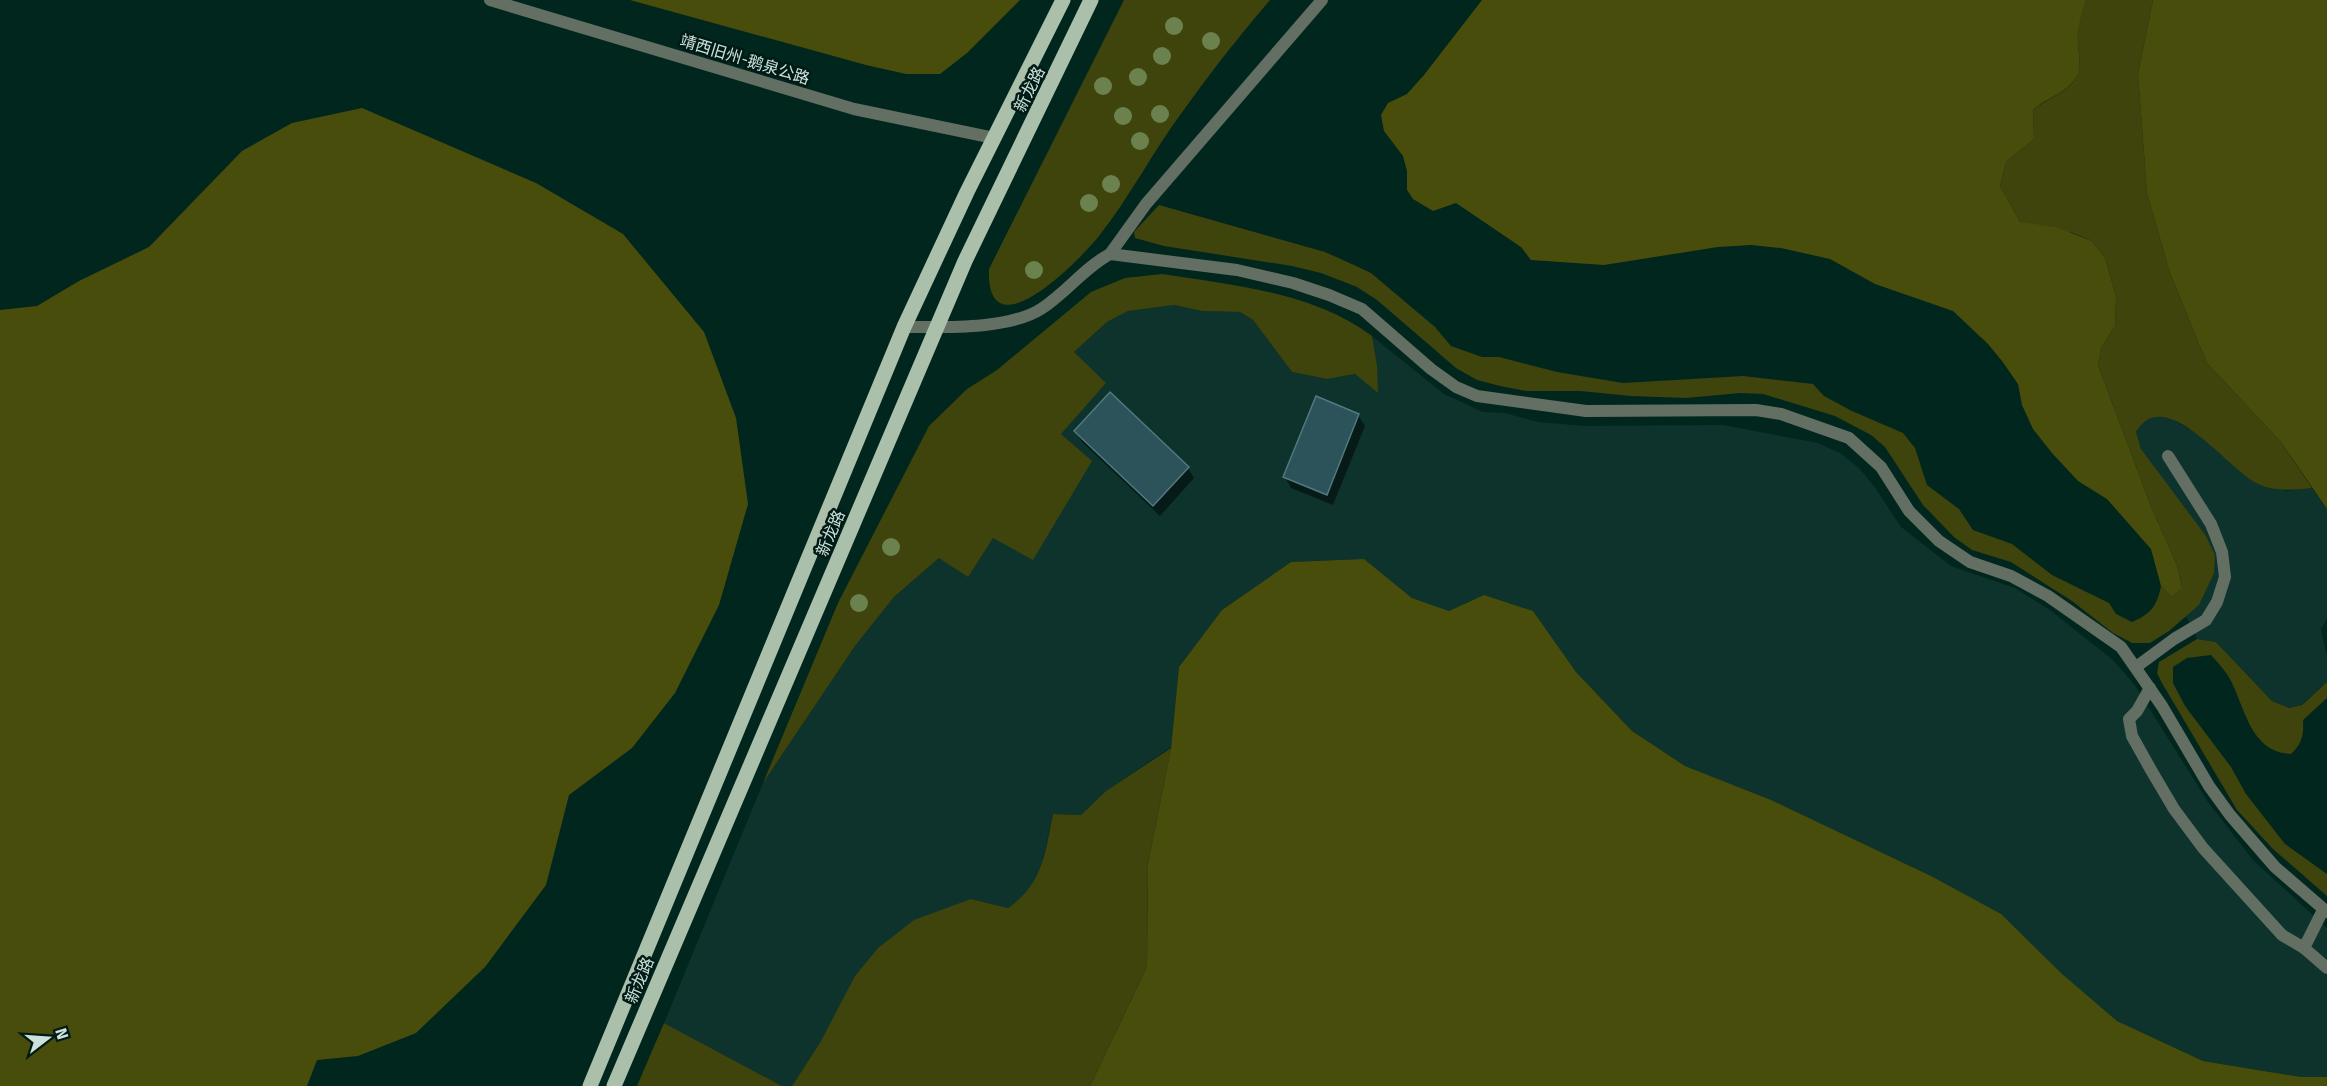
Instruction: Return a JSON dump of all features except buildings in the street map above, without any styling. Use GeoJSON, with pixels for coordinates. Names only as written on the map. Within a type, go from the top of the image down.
{"type":"FeatureCollection","features":[{"type":"Feature","properties":{"kind":"main road","name":"新龙路"},"geometry":{"type":"LineString","coordinates":[[590,1086],[904,327],[1063,0]]}},
{"type":"Feature","properties":{"kind":"main road","name":"新龙路"},"geometry":{"type":"LineString","coordinates":[[614,1086],[965,261],[1091,0]]}},
{"type":"Feature","properties":{"kind":"street","name":"靖西旧州-鹅泉公路"},"geometry":{"type":"LineString","coordinates":[[490,0],[854,109],[994,138]]}},
{"type":"Feature","properties":{"kind":"street"},"geometry":{"type":"LineString","coordinates":[[904,327],[1018,321],[1041,309],[1093,263],[1110,254],[1146,204],[1322,0]]}},
{"type":"Feature","properties":{"kind":"street"},"geometry":{"type":"LineString","coordinates":[[1110,254],[1237,270],[1293,283],[1329,295],[1362,309],[1431,369],[1456,387],[1477,396],[1586,411],[1756,410],[1781,414],[1849,438],[1881,467],[1909,511],[1939,541],[1970,562],[2011,576],[2048,596],[2121,647],[2150,688],[2230,815],[2275,867],[2325,911],[2304,948]]}},
{"type":"Feature","properties":{"kind":"street"},"geometry":{"type":"LineString","coordinates":[[2136,667],[2174,639],[2206,620],[2217,602],[2225,577],[2222,552],[2211,524],[2168,456]]}},
{"type":"Feature","properties":{"kind":"street"},"geometry":{"type":"LineString","coordinates":[[2150,688],[2137,711],[2129,719],[2132,736],[2174,808],[2203,848],[2275,927],[2327,968]]}},
{"type":"Feature","properties":{"kind":"shaded area"},"geometry":{"type":"Polygon","coordinates":[[[630,0],[1020,0],[967,53],[940,74],[906,74],[630,0]]]}},
{"type":"Feature","properties":{"kind":"shaded area"},"geometry":{"type":"Polygon","coordinates":[[[1482,0],[2086,0],[2079,29],[2079,71],[2072,83],[2063,91],[2033,110],[2034,139],[2006,162],[2000,186],[2020,222],[2056,227],[2092,241],[2105,258],[2116,296],[2115,326],[2101,348],[2098,365],[2152,509],[2177,565],[2182,587],[2172,597],[2161,586],[2151,549],[2107,499],[2078,481],[2052,453],[2033,429],[2022,405],[2018,384],[2002,361],[1988,344],[1953,311],[1875,284],[1830,259],[1781,248],[1751,245],[1718,247],[1604,265],[1531,260],[1521,247],[1456,203],[1433,211],[1413,199],[1407,190],[1407,171],[1403,156],[1384,131],[1381,115],[1388,103],[1407,94],[1424,75],[1482,0]]]}},
{"type":"Feature","properties":{"kind":"shaded area"},"geometry":{"type":"Polygon","coordinates":[[[2153,0],[2327,0],[2327,509],[2281,442],[2207,363],[2170,273],[2147,193],[2138,74],[2153,0]]]}},
{"type":"Feature","properties":{"kind":"shaded area"},"geometry":{"type":"Polygon","coordinates":[[[362,108],[536,183],[623,234],[704,332],[736,418],[748,504],[719,605],[675,693],[632,748],[569,795],[546,885],[485,967],[416,1033],[358,1056],[317,1060],[307,1086],[0,1086],[0,310],[37,306],[79,281],[149,247],[242,151],[292,123],[362,108]]]}},
{"type":"Feature","properties":{"kind":"shaded area"},"geometry":{"type":"Polygon","coordinates":[[[1174,305],[1202,311],[1240,312],[1253,320],[1292,372],[1327,379],[1355,374],[1377,392],[1377,365],[1372,336],[1444,394],[1483,412],[1505,413],[1538,422],[1585,426],[1723,425],[1818,443],[1840,453],[1859,468],[1874,486],[1901,527],[1951,566],[2015,588],[2050,610],[2113,660],[2134,684],[2208,802],[2253,860],[2327,928],[2327,1077],[2301,1077],[2203,1061],[2117,1021],[2061,973],[1931,876],[1771,800],[1685,766],[1632,731],[1576,672],[1533,611],[1484,595],[1449,611],[1412,598],[1364,559],[1291,562],[1222,610],[1179,667],[1171,747],[1106,791],[1081,815],[1053,814],[1041,869],[1026,896],[1008,908],[971,899],[821,1041],[792,1086],[782,1086],[664,1023],[763,783],[855,646],[894,597],[939,558],[993,537],[1033,559],[1061,434],[1074,352],[1107,322],[1128,311],[1174,305]]]}},
{"type":"Feature","properties":{"kind":"shaded area"},"geometry":{"type":"Polygon","coordinates":[[[2154,415],[2172,419],[2199,435],[2258,484],[2286,491],[2312,488],[2327,509],[2327,619],[2321,629],[2327,656],[2327,682],[2301,705],[2289,708],[2272,701],[2216,642],[2197,639],[2186,616],[2199,605],[2158,474],[2141,449],[2136,432],[2142,421],[2154,415]]]}},
{"type":"Feature","properties":{"kind":"shaded area"},"geometry":{"type":"Polygon","coordinates":[[[1364,559],[1412,598],[1449,611],[1484,595],[1533,611],[1576,672],[1632,731],[1685,766],[1771,800],[1931,876],[2001,914],[2061,973],[2117,1021],[2203,1061],[2301,1077],[2327,1077],[2327,1086],[1090,1086],[1147,967],[1148,864],[1171,748],[1179,667],[1222,610],[1291,562],[1364,559]]]}},
{"type":"Feature","properties":{"kind":"green space"},"geometry":{"type":"Polygon","coordinates":[[[1124,0],[1270,0],[1193,97],[1121,206],[1089,248],[1055,280],[1036,294],[1017,303],[1002,304],[992,294],[989,269],[1124,0]]]}},
{"type":"Feature","properties":{"kind":"green space"},"geometry":{"type":"Polygon","coordinates":[[[2086,0],[2153,0],[2138,74],[2147,193],[2170,273],[2207,363],[2281,442],[2312,488],[2291,490],[2264,487],[2245,476],[2197,434],[2179,423],[2163,417],[2148,419],[2136,432],[2141,449],[2206,536],[2215,555],[2214,573],[2199,605],[2169,631],[2150,643],[2132,643],[2113,633],[2072,601],[2011,562],[1972,550],[1954,537],[1923,505],[1885,447],[1871,435],[1835,416],[1763,394],[1740,393],[1686,398],[1580,391],[1526,391],[1500,386],[1477,380],[1456,368],[1377,300],[1357,287],[1321,273],[1292,266],[1164,246],[1135,238],[1134,232],[1159,205],[1325,252],[1371,273],[1435,327],[1451,346],[1482,357],[1499,357],[1557,372],[1623,383],[1743,376],[1813,384],[1824,396],[1903,433],[1915,448],[1927,485],[1959,509],[1973,530],[2012,544],[2052,575],[2109,603],[2116,614],[2132,622],[2144,616],[2152,608],[2161,586],[2172,597],[2182,586],[2177,565],[2152,509],[2098,365],[2101,348],[2115,326],[2116,296],[2105,258],[2092,241],[2073,233],[2020,222],[2000,186],[2006,162],[2034,139],[2033,110],[2065,89],[2077,75],[2080,63],[2078,32],[2086,0]]]}},
{"type":"Feature","properties":{"kind":"green space"},"geometry":{"type":"Polygon","coordinates":[[[1162,274],[1271,293],[1324,309],[1349,321],[1372,336],[1377,365],[1378,393],[1355,374],[1327,379],[1292,372],[1253,320],[1240,312],[1202,311],[1174,305],[1128,311],[1107,322],[1074,352],[1106,383],[1061,434],[1092,461],[1033,560],[993,538],[968,577],[939,558],[894,597],[855,646],[763,783],[838,603],[929,426],[967,389],[997,370],[1091,292],[1125,278],[1162,274]]]}},
{"type":"Feature","properties":{"kind":"green space"},"geometry":{"type":"Polygon","coordinates":[[[2197,639],[2216,642],[2272,701],[2289,708],[2302,705],[2327,682],[2327,698],[2303,720],[2302,738],[2291,754],[2278,752],[2258,738],[2246,717],[2229,677],[2211,655],[2187,658],[2173,667],[2173,683],[2185,706],[2231,767],[2246,794],[2285,844],[2327,874],[2327,896],[2273,849],[2237,810],[2162,683],[2157,673],[2159,662],[2197,639]]]}},
{"type":"Feature","properties":{"kind":"green space"},"geometry":{"type":"Polygon","coordinates":[[[1171,748],[1148,864],[1147,967],[1090,1086],[792,1086],[821,1041],[855,976],[878,948],[914,920],[971,899],[1008,908],[1020,899],[1036,878],[1041,867],[1053,814],[1081,815],[1106,791],[1171,748]]]}},
{"type":"Feature","properties":{"kind":"green space"},"geometry":{"type":"Polygon","coordinates":[[[664,1023],[782,1086],[637,1086],[664,1023]]]}}]}
